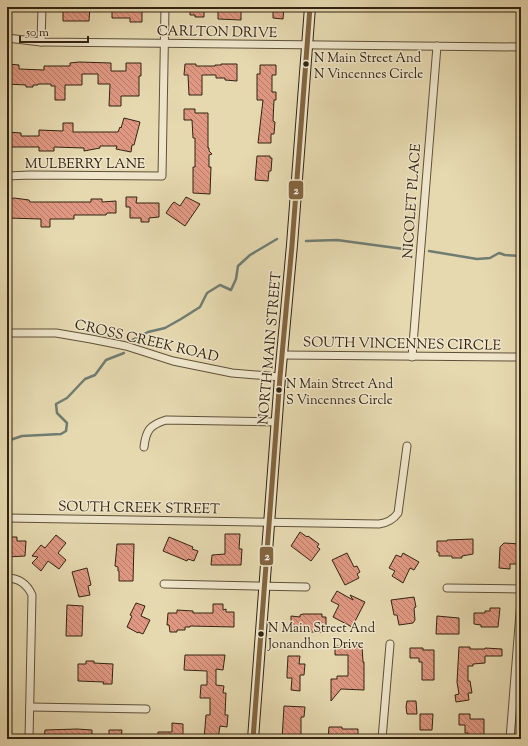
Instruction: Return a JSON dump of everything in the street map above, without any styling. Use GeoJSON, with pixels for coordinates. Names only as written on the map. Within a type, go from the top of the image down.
{"type":"FeatureCollection","features":[{"type":"Feature","properties":{"kind":"main road","name":"NORTH MAIN STREET"},"geometry":{"type":"LineString","coordinates":[[253,739],[310,7]]}},
{"type":"Feature","properties":{"kind":"street"},"geometry":{"type":"LineString","coordinates":[[41,42],[42,7]]}},
{"type":"Feature","properties":{"kind":"street"},"geometry":{"type":"LineString","coordinates":[[164,43],[165,7]]}},
{"type":"Feature","properties":{"kind":"street","name":"CARLTON DRIVE"},"geometry":{"type":"LineString","coordinates":[[7,38],[41,42],[521,47]]}},
{"type":"Feature","properties":{"kind":"street","name":"MULBERRY LANE"},"geometry":{"type":"LineString","coordinates":[[7,176],[162,176],[164,43]]}},
{"type":"Feature","properties":{"kind":"street","name":"NICOLET PLACE"},"geometry":{"type":"LineString","coordinates":[[412,357],[437,46]]}},
{"type":"Feature","properties":{"kind":"street","name":"CROSS CREEK ROAD"},"geometry":{"type":"LineString","coordinates":[[7,333],[56,333],[126,346],[173,360],[232,373],[280,377]]}},
{"type":"Feature","properties":{"kind":"street","name":"SOUTH VINCENNES CIRCLE"},"geometry":{"type":"LineString","coordinates":[[282,355],[521,357]]}},
{"type":"Feature","properties":{"kind":"street"},"geometry":{"type":"LineString","coordinates":[[144,447],[145,436],[149,428],[156,423],[166,420],[277,422]]}},
{"type":"Feature","properties":{"kind":"street","name":"SOUTH CREEK STREET"},"geometry":{"type":"LineString","coordinates":[[7,518],[387,523],[398,513],[407,446]]}},
{"type":"Feature","properties":{"kind":"street"},"geometry":{"type":"LineString","coordinates":[[7,578],[18,579],[24,583],[29,589],[32,601],[29,739]]}},
{"type":"Feature","properties":{"kind":"street"},"geometry":{"type":"LineString","coordinates":[[164,584],[306,587]]}},
{"type":"Feature","properties":{"kind":"street"},"geometry":{"type":"LineString","coordinates":[[447,588],[521,589]]}},
{"type":"Feature","properties":{"kind":"street"},"geometry":{"type":"LineString","coordinates":[[510,739],[521,600]]}},
{"type":"Feature","properties":{"kind":"street"},"geometry":{"type":"LineString","coordinates":[[382,739],[390,644]]}},
{"type":"Feature","properties":{"kind":"street"},"geometry":{"type":"LineString","coordinates":[[30,707],[146,709]]}},
{"type":"Feature","properties":{"kind":"building"},"geometry":{"type":"Polygon","coordinates":[[[63,7],[90,7],[89,21],[63,21],[63,7]]]}},
{"type":"Feature","properties":{"kind":"building"},"geometry":{"type":"Polygon","coordinates":[[[112,7],[142,7],[142,22],[130,22],[130,18],[112,18],[112,7]]]}},
{"type":"Feature","properties":{"kind":"building"},"geometry":{"type":"Polygon","coordinates":[[[190,7],[204,7],[204,17],[195,17],[195,15],[190,15],[190,7]]]}},
{"type":"Feature","properties":{"kind":"building"},"geometry":{"type":"Polygon","coordinates":[[[218,7],[241,7],[241,20],[218,19],[218,7]]]}},
{"type":"Feature","properties":{"kind":"building"},"geometry":{"type":"Polygon","coordinates":[[[273,7],[284,7],[283,19],[273,18],[273,7]]]}},
{"type":"Feature","properties":{"kind":"building"},"geometry":{"type":"Polygon","coordinates":[[[70,63],[111,63],[111,71],[126,71],[126,63],[141,63],[141,76],[139,76],[139,96],[121,96],[121,106],[109,106],[110,84],[98,84],[98,74],[82,74],[82,85],[65,85],[65,100],[55,100],[55,86],[51,86],[51,84],[38,84],[33,85],[33,87],[26,87],[26,85],[7,84],[8,64],[19,65],[19,69],[44,70],[44,66],[70,66],[70,63]]]}},
{"type":"Feature","properties":{"kind":"building"},"geometry":{"type":"Polygon","coordinates":[[[185,64],[196,64],[196,66],[215,66],[221,64],[237,64],[237,81],[225,80],[225,78],[216,78],[216,75],[202,75],[202,95],[189,95],[188,75],[184,75],[185,64]]]}},
{"type":"Feature","properties":{"kind":"building"},"geometry":{"type":"Polygon","coordinates":[[[260,65],[276,65],[276,75],[272,75],[272,92],[276,92],[276,100],[274,100],[273,121],[275,122],[274,134],[271,134],[271,143],[258,143],[263,100],[257,100],[257,74],[260,74],[260,65]]]}},
{"type":"Feature","properties":{"kind":"building"},"geometry":{"type":"Polygon","coordinates":[[[184,109],[195,109],[195,113],[208,113],[208,148],[212,154],[209,155],[209,167],[211,167],[210,194],[193,193],[195,138],[193,138],[192,120],[184,120],[184,109]]]}},
{"type":"Feature","properties":{"kind":"building"},"geometry":{"type":"Polygon","coordinates":[[[124,118],[140,122],[131,152],[116,149],[117,146],[100,146],[100,148],[84,151],[84,148],[54,147],[54,151],[39,151],[39,147],[7,147],[7,132],[21,133],[21,136],[39,136],[39,130],[63,131],[63,123],[73,123],[73,132],[118,132],[124,118]]]}},
{"type":"Feature","properties":{"kind":"building"},"geometry":{"type":"Polygon","coordinates":[[[257,156],[270,156],[270,158],[272,158],[271,171],[269,171],[268,181],[255,180],[257,156]]]}},
{"type":"Feature","properties":{"kind":"building"},"geometry":{"type":"Polygon","coordinates":[[[126,197],[137,197],[136,203],[159,203],[159,217],[149,218],[149,222],[141,222],[141,218],[130,218],[130,207],[126,207],[126,197]]]}},
{"type":"Feature","properties":{"kind":"building"},"geometry":{"type":"Polygon","coordinates":[[[186,197],[200,204],[185,226],[166,213],[174,202],[180,206],[186,197]]]}},
{"type":"Feature","properties":{"kind":"building"},"geometry":{"type":"Polygon","coordinates":[[[14,198],[29,200],[30,202],[91,202],[91,199],[102,199],[102,202],[116,201],[116,213],[107,213],[106,215],[74,215],[74,219],[50,219],[50,227],[41,227],[41,219],[7,218],[7,200],[14,198]]]}},
{"type":"Feature","properties":{"kind":"building"},"geometry":{"type":"Polygon","coordinates":[[[300,532],[319,544],[317,547],[320,549],[311,561],[291,546],[300,532]]]}},
{"type":"Feature","properties":{"kind":"building"},"geometry":{"type":"Polygon","coordinates":[[[225,534],[240,534],[239,549],[242,549],[241,565],[211,565],[212,555],[225,554],[225,534]]]}},
{"type":"Feature","properties":{"kind":"building"},"geometry":{"type":"Polygon","coordinates":[[[56,535],[66,543],[58,553],[66,560],[59,569],[48,561],[41,571],[32,563],[38,557],[32,556],[41,545],[45,548],[56,535]]]}},
{"type":"Feature","properties":{"kind":"building"},"geometry":{"type":"Polygon","coordinates":[[[7,537],[17,537],[17,541],[26,541],[25,556],[7,557],[7,537]]]}},
{"type":"Feature","properties":{"kind":"building"},"geometry":{"type":"Polygon","coordinates":[[[169,537],[193,547],[192,549],[198,551],[194,561],[188,559],[187,561],[163,551],[169,537]]]}},
{"type":"Feature","properties":{"kind":"building"},"geometry":{"type":"Polygon","coordinates":[[[473,539],[473,554],[462,556],[462,558],[439,556],[439,552],[437,552],[437,541],[473,539]]]}},
{"type":"Feature","properties":{"kind":"building"},"geometry":{"type":"Polygon","coordinates":[[[504,543],[521,544],[521,562],[520,564],[510,564],[510,569],[499,568],[500,547],[504,543]]]}},
{"type":"Feature","properties":{"kind":"building"},"geometry":{"type":"Polygon","coordinates":[[[117,544],[134,544],[133,581],[119,581],[118,567],[115,566],[117,544]]]}},
{"type":"Feature","properties":{"kind":"building"},"geometry":{"type":"Polygon","coordinates":[[[347,553],[354,567],[357,566],[360,572],[357,574],[359,578],[345,585],[332,560],[347,553]]]}},
{"type":"Feature","properties":{"kind":"building"},"geometry":{"type":"Polygon","coordinates":[[[403,553],[419,562],[414,570],[410,568],[403,583],[392,576],[395,571],[389,568],[396,555],[401,557],[403,553]]]}},
{"type":"Feature","properties":{"kind":"building"},"geometry":{"type":"Polygon","coordinates":[[[87,568],[91,585],[88,586],[90,595],[79,597],[72,572],[87,568]]]}},
{"type":"Feature","properties":{"kind":"building"},"geometry":{"type":"Polygon","coordinates":[[[337,591],[353,600],[350,595],[365,602],[352,627],[333,617],[339,605],[331,601],[337,591]]]}},
{"type":"Feature","properties":{"kind":"building"},"geometry":{"type":"Polygon","coordinates":[[[414,597],[416,607],[414,608],[415,620],[413,623],[399,625],[397,615],[394,615],[391,600],[414,597]]]}},
{"type":"Feature","properties":{"kind":"building"},"geometry":{"type":"Polygon","coordinates":[[[136,603],[145,606],[141,616],[150,620],[143,634],[127,627],[132,616],[130,615],[136,603]]]}},
{"type":"Feature","properties":{"kind":"building"},"geometry":{"type":"Polygon","coordinates":[[[213,604],[223,604],[223,610],[226,609],[226,612],[234,612],[234,627],[190,626],[185,627],[185,630],[170,632],[169,625],[167,625],[168,613],[177,613],[177,610],[193,611],[193,613],[213,613],[213,604]]]}},
{"type":"Feature","properties":{"kind":"building"},"geometry":{"type":"Polygon","coordinates":[[[67,605],[83,606],[82,636],[66,636],[67,605]]]}},
{"type":"Feature","properties":{"kind":"building"},"geometry":{"type":"Polygon","coordinates":[[[490,608],[500,608],[498,627],[481,627],[481,625],[474,624],[474,613],[485,613],[485,611],[490,611],[490,608]]]}},
{"type":"Feature","properties":{"kind":"building"},"geometry":{"type":"Polygon","coordinates":[[[322,614],[322,617],[326,617],[326,632],[291,632],[291,616],[300,617],[300,615],[322,614]]]}},
{"type":"Feature","properties":{"kind":"building"},"geometry":{"type":"Polygon","coordinates":[[[437,616],[459,618],[459,634],[436,634],[437,616]]]}},
{"type":"Feature","properties":{"kind":"building"},"geometry":{"type":"Polygon","coordinates":[[[335,646],[362,646],[364,662],[364,690],[341,689],[331,701],[331,679],[337,679],[337,676],[348,676],[348,655],[335,655],[335,646]]]}},
{"type":"Feature","properties":{"kind":"building"},"geometry":{"type":"Polygon","coordinates":[[[459,647],[470,647],[470,649],[502,649],[502,656],[485,656],[485,663],[468,666],[468,681],[470,681],[472,693],[468,693],[469,700],[456,702],[455,695],[459,694],[457,682],[459,647]]]}},
{"type":"Feature","properties":{"kind":"building"},"geometry":{"type":"Polygon","coordinates":[[[410,648],[434,650],[434,680],[422,680],[422,662],[419,662],[419,658],[410,658],[410,648]]]}},
{"type":"Feature","properties":{"kind":"building"},"geometry":{"type":"Polygon","coordinates":[[[185,655],[225,655],[223,670],[216,669],[216,685],[224,686],[223,693],[226,693],[225,715],[228,715],[227,727],[220,726],[218,739],[204,739],[206,715],[210,715],[210,698],[200,698],[201,685],[207,685],[207,671],[184,670],[185,655]]]}},
{"type":"Feature","properties":{"kind":"building"},"geometry":{"type":"Polygon","coordinates":[[[288,656],[300,656],[299,664],[305,664],[304,675],[300,675],[300,691],[291,690],[292,678],[287,678],[288,656]]]}},
{"type":"Feature","properties":{"kind":"building"},"geometry":{"type":"Polygon","coordinates":[[[86,661],[113,664],[112,684],[103,684],[104,682],[78,681],[78,664],[86,664],[86,661]]]}},
{"type":"Feature","properties":{"kind":"building"},"geometry":{"type":"Polygon","coordinates":[[[407,701],[416,701],[417,714],[407,714],[407,701]]]}},
{"type":"Feature","properties":{"kind":"building"},"geometry":{"type":"Polygon","coordinates":[[[284,706],[305,707],[304,717],[301,717],[301,738],[282,739],[284,706]]]}},
{"type":"Feature","properties":{"kind":"building"},"geometry":{"type":"Polygon","coordinates":[[[420,714],[433,714],[432,730],[420,730],[420,714]]]}},
{"type":"Feature","properties":{"kind":"building"},"geometry":{"type":"Polygon","coordinates":[[[459,714],[470,714],[470,719],[484,719],[484,739],[468,739],[468,733],[465,733],[465,725],[459,725],[459,714]]]}},
{"type":"Feature","properties":{"kind":"building"},"geometry":{"type":"Polygon","coordinates":[[[172,723],[183,724],[183,739],[158,739],[158,732],[172,732],[172,723]]]}},
{"type":"Feature","properties":{"kind":"building"},"geometry":{"type":"Polygon","coordinates":[[[329,727],[358,729],[358,739],[328,739],[329,727]]]}},
{"type":"Feature","properties":{"kind":"building"},"geometry":{"type":"Polygon","coordinates":[[[45,730],[92,730],[92,739],[44,739],[45,730]]]}},
{"type":"Feature","properties":{"kind":"building"},"geometry":{"type":"Polygon","coordinates":[[[109,730],[122,730],[121,739],[109,739],[109,730]]]}},
{"type":"Feature","properties":{"kind":"waterway"},"geometry":{"type":"LineString","coordinates":[[132,340],[148,332],[165,328],[181,319],[200,307],[207,293],[220,285],[231,290],[236,279],[238,266],[250,255],[277,239]]}},
{"type":"Feature","properties":{"kind":"waterway"},"geometry":{"type":"LineString","coordinates":[[306,241],[337,240],[411,250]]}},
{"type":"Feature","properties":{"kind":"waterway"},"geometry":{"type":"LineString","coordinates":[[429,251],[477,259],[490,258],[499,253],[521,256]]}},
{"type":"Feature","properties":{"kind":"waterway"},"geometry":{"type":"LineString","coordinates":[[7,441],[22,436],[61,434],[66,431],[67,423],[57,413],[56,404],[67,398],[85,379],[95,375],[106,360],[124,353]]}},
{"type":"Feature","properties":{"kind":"transit line","name":"2"},"geometry":{"type":"LineString","coordinates":[[253,739],[310,7]]}},
{"type":"Feature","properties":{"kind":"place","name":"N Main Street And N Vincennes Circle"},"geometry":{"type":"Point","coordinates":[306,64]}},
{"type":"Feature","properties":{"kind":"place","name":"N Main Street And S Vincennes Circle"},"geometry":{"type":"Point","coordinates":[279,390]}},
{"type":"Feature","properties":{"kind":"place","name":"N Main Street And Jonandhon Drive"},"geometry":{"type":"Point","coordinates":[261,634]}}]}
